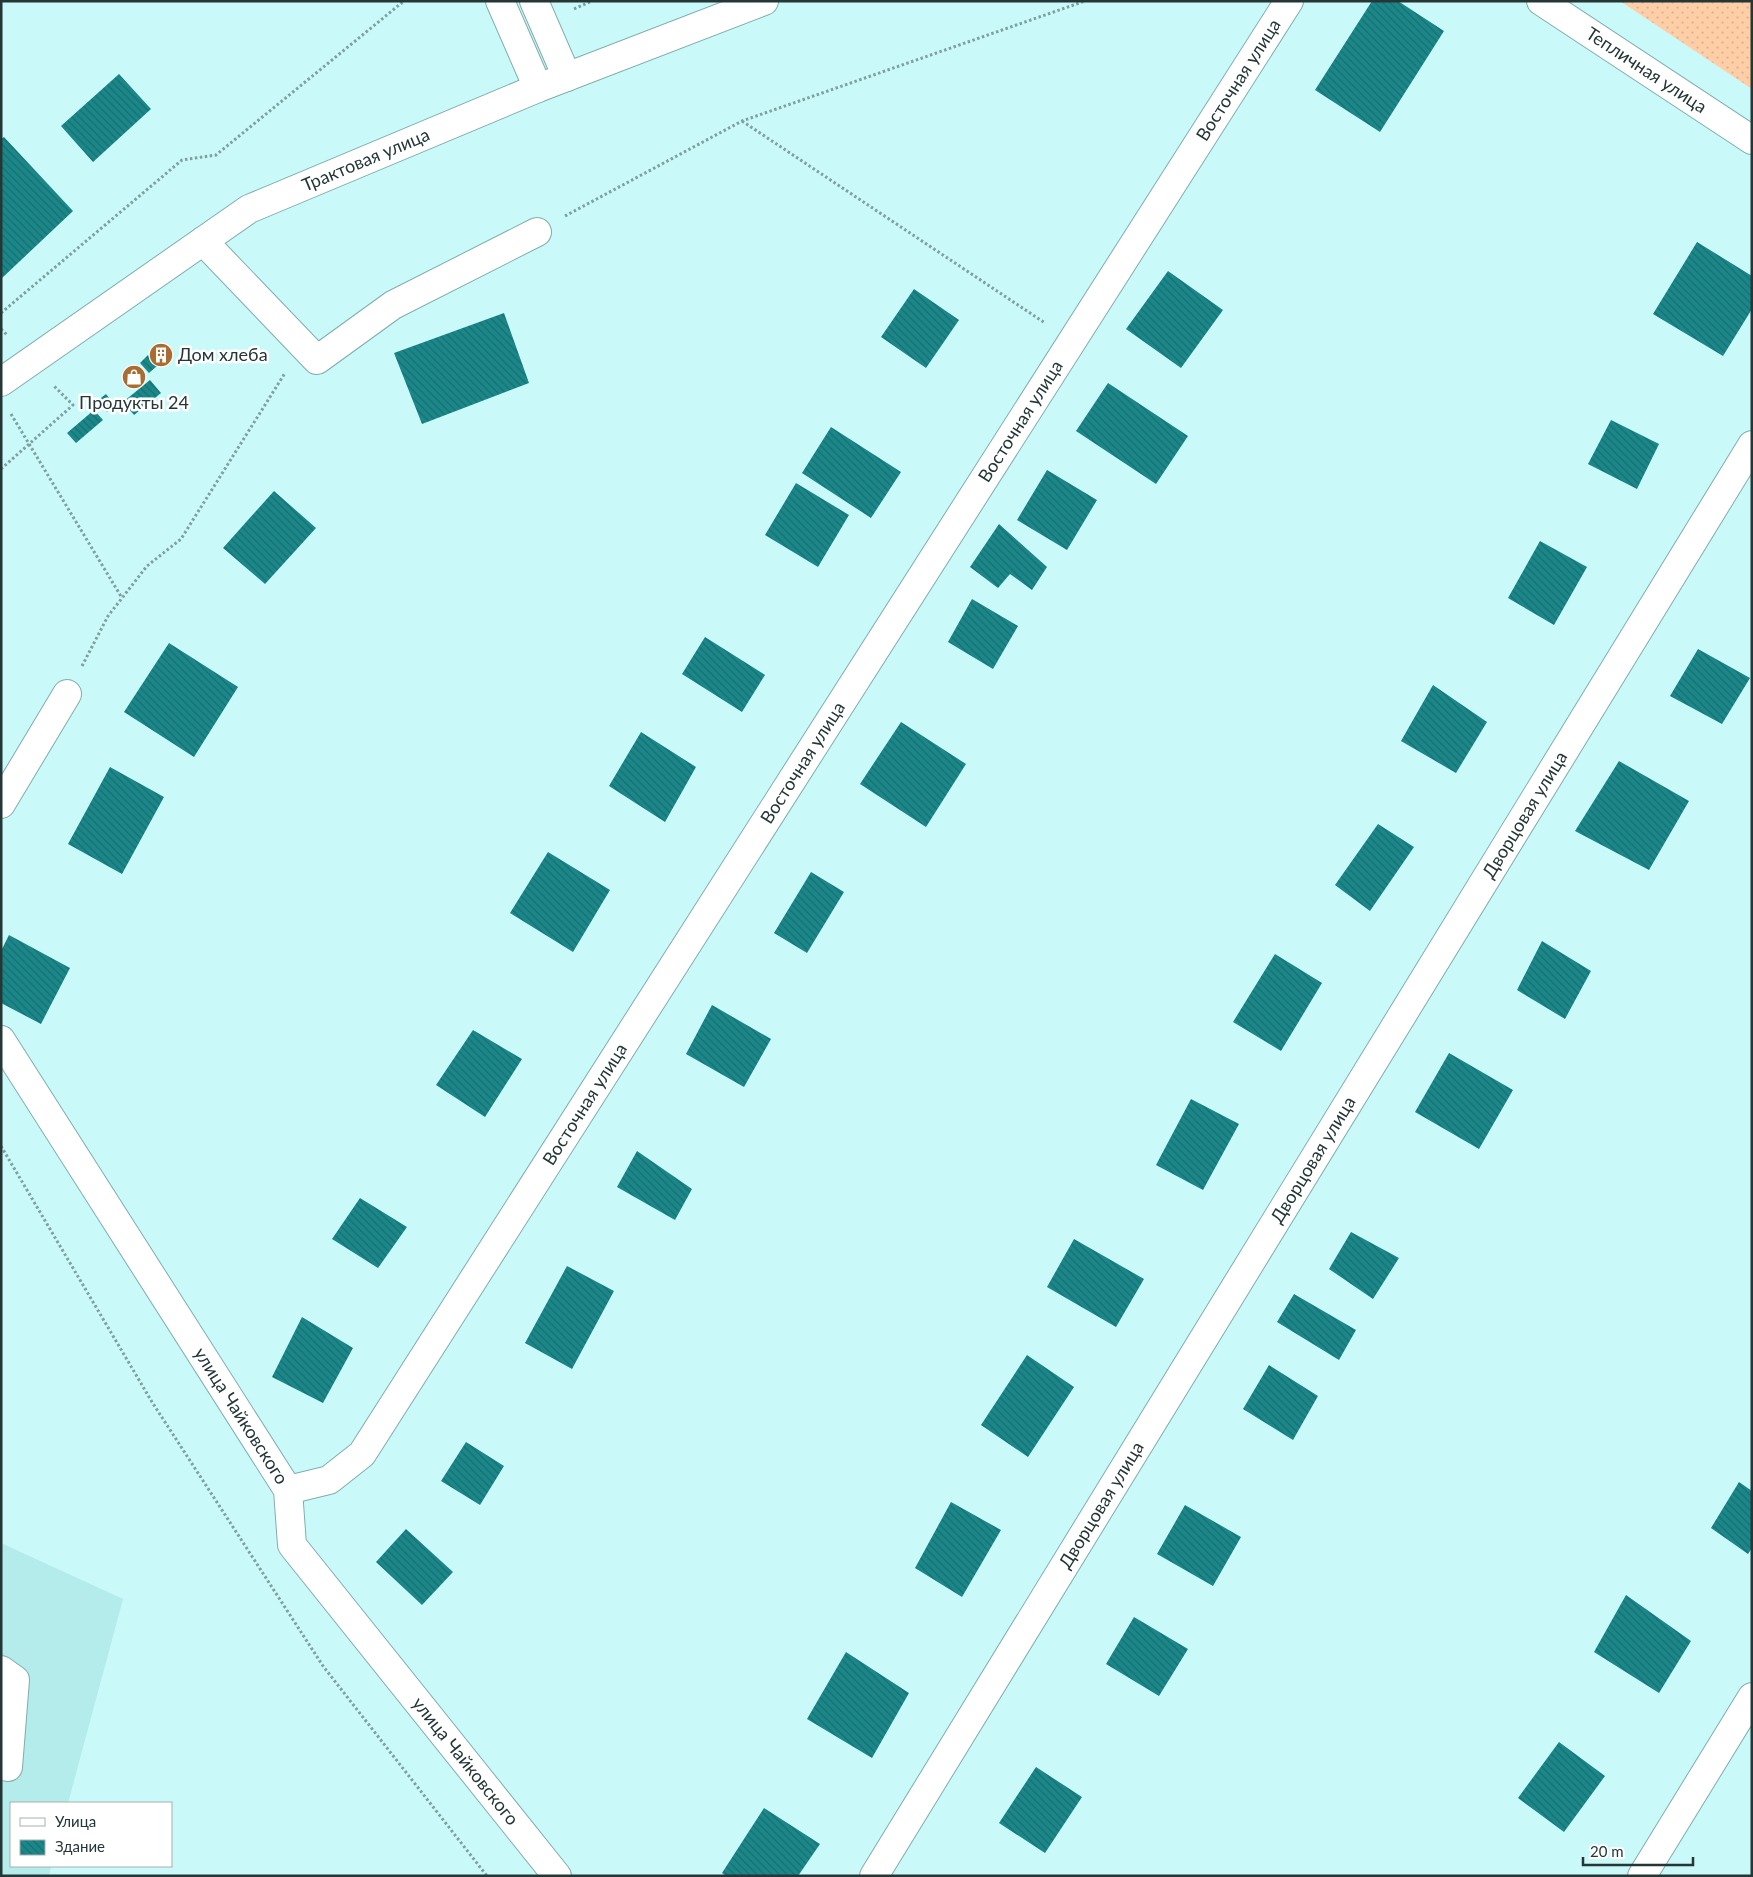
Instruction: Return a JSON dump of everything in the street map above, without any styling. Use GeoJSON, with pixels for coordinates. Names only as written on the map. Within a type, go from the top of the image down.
{"type":"FeatureCollection","features":[{"type":"Feature","properties":{"kind":"street"},"geometry":{"type":"LineString","coordinates":[[500,1],[538,88]]}},
{"type":"Feature","properties":{"kind":"street"},"geometry":{"type":"LineString","coordinates":[[534,1],[567,77]]}},
{"type":"Feature","properties":{"kind":"street","name":"Трактовая улица"},"geometry":{"type":"LineString","coordinates":[[4,394],[31,362],[249,209],[538,88],[764,1]]}},
{"type":"Feature","properties":{"kind":"street","name":"Восточная улица"},"geometry":{"type":"LineString","coordinates":[[288,1490],[329,1480],[362,1454],[1289,1]]}},
{"type":"Feature","properties":{"kind":"street","name":"Тепличная улица"},"geometry":{"type":"LineString","coordinates":[[1541,1],[1752,140]]}},
{"type":"Feature","properties":{"kind":"street"},"geometry":{"type":"LineString","coordinates":[[203,241],[317,360],[393,305],[537,232]]}},
{"type":"Feature","properties":{"kind":"street","name":"Дворцовая улица"},"geometry":{"type":"LineString","coordinates":[[874,1876],[1752,445]]}},
{"type":"Feature","properties":{"kind":"street"},"geometry":{"type":"LineString","coordinates":[[1,804],[67,694]]}},
{"type":"Feature","properties":{"kind":"street","name":"улица Чайковского"},"geometry":{"type":"LineString","coordinates":[[1,1040],[288,1490],[292,1546],[556,1876]]}},
{"type":"Feature","properties":{"kind":"street"},"geometry":{"type":"LineString","coordinates":[[1,1670],[15,1680],[8,1767]]}},
{"type":"Feature","properties":{"kind":"street"},"geometry":{"type":"LineString","coordinates":[[1642,1876],[1752,1697]]}},
{"type":"Feature","properties":{"kind":"path"},"geometry":{"type":"LineString","coordinates":[[1,313],[182,160],[216,155],[404,1]]}},
{"type":"Feature","properties":{"kind":"path"},"geometry":{"type":"LineString","coordinates":[[537,232],[742,121],[1085,1]]}},
{"type":"Feature","properties":{"kind":"path"},"geometry":{"type":"LineString","coordinates":[[742,121],[1072,341]]}},
{"type":"Feature","properties":{"kind":"path"},"geometry":{"type":"LineString","coordinates":[[1,329],[73,405],[1,469]]}},
{"type":"Feature","properties":{"kind":"path"},"geometry":{"type":"LineString","coordinates":[[67,694],[108,616],[147,566],[181,539],[302,344]]}},
{"type":"Feature","properties":{"kind":"path"},"geometry":{"type":"LineString","coordinates":[[4,394],[29,444],[122,598]]}},
{"type":"Feature","properties":{"kind":"path"},"geometry":{"type":"LineString","coordinates":[[1,1146],[152,1402],[323,1666],[487,1876]]}},
{"type":"Feature","properties":{"kind":"shaded area"},"geometry":{"type":"Polygon","coordinates":[[[1620,1],[1752,1],[1752,89],[1620,1]]]}},
{"type":"Feature","properties":{"kind":"shaded area"},"geometry":{"type":"Polygon","coordinates":[[[1,1543],[123,1599],[68,1802],[10,1802],[10,1867],[51,1867],[49,1876],[1,1876],[1,1543]]]}},
{"type":"Feature","properties":{"kind":"building"},"geometry":{"type":"Polygon","coordinates":[[[1372,1],[1398,1],[1444,31],[1380,132],[1315,90],[1372,1]]]}},
{"type":"Feature","properties":{"kind":"building"},"geometry":{"type":"Polygon","coordinates":[[[119,74],[151,109],[93,162],[61,126],[119,74]]]}},
{"type":"Feature","properties":{"kind":"building"},"geometry":{"type":"Polygon","coordinates":[[[4,137],[73,211],[1,279],[1,139],[4,137]]]}},
{"type":"Feature","properties":{"kind":"building"},"geometry":{"type":"Polygon","coordinates":[[[1697,242],[1752,276],[1752,309],[1723,356],[1653,314],[1697,242]]]}},
{"type":"Feature","properties":{"kind":"building"},"geometry":{"type":"Polygon","coordinates":[[[1168,271],[1223,310],[1181,368],[1126,329],[1168,271]]]}},
{"type":"Feature","properties":{"kind":"building"},"geometry":{"type":"Polygon","coordinates":[[[914,289],[959,320],[926,368],[881,337],[914,289]]]}},
{"type":"Feature","properties":{"kind":"building"},"geometry":{"type":"Polygon","coordinates":[[[504,313],[529,383],[422,424],[394,353],[504,313]]]}},
{"type":"Feature","properties":{"kind":"building","name":"Дом хлеба"},"geometry":{"type":"Polygon","coordinates":[[[161,345],[170,356],[161,364],[152,353],[161,345]]]}},
{"type":"Feature","properties":{"kind":"building","name":"Дом хлеба"},"geometry":{"type":"Polygon","coordinates":[[[148,355],[157,366],[149,373],[140,363],[148,355]]]}},
{"type":"Feature","properties":{"kind":"building","name":"Продукты 24"},"geometry":{"type":"Polygon","coordinates":[[[134,367],[143,379],[134,386],[125,375],[134,367]]]}},
{"type":"Feature","properties":{"kind":"building"},"geometry":{"type":"Polygon","coordinates":[[[150,380],[161,393],[134,415],[123,402],[150,380]]]}},
{"type":"Feature","properties":{"kind":"building"},"geometry":{"type":"Polygon","coordinates":[[[1108,383],[1188,436],[1156,484],[1076,431],[1108,383]]]}},
{"type":"Feature","properties":{"kind":"building"},"geometry":{"type":"Polygon","coordinates":[[[106,394],[115,405],[107,412],[97,401],[106,394]]]}},
{"type":"Feature","properties":{"kind":"building"},"geometry":{"type":"Polygon","coordinates":[[[94,410],[103,420],[76,443],[67,433],[94,410]]]}},
{"type":"Feature","properties":{"kind":"building"},"geometry":{"type":"Polygon","coordinates":[[[1611,420],[1659,444],[1637,489],[1588,464],[1611,420]]]}},
{"type":"Feature","properties":{"kind":"building"},"geometry":{"type":"Polygon","coordinates":[[[831,427],[901,472],[871,518],[802,473],[831,427]]]}},
{"type":"Feature","properties":{"kind":"building"},"geometry":{"type":"Polygon","coordinates":[[[1047,470],[1097,500],[1067,550],[1017,520],[1047,470]]]}},
{"type":"Feature","properties":{"kind":"building"},"geometry":{"type":"Polygon","coordinates":[[[796,483],[849,515],[818,567],[765,535],[796,483]]]}},
{"type":"Feature","properties":{"kind":"building"},"geometry":{"type":"Polygon","coordinates":[[[274,491],[316,528],[265,584],[223,548],[274,491]]]}},
{"type":"Feature","properties":{"kind":"building"},"geometry":{"type":"Polygon","coordinates":[[[999,524],[1047,567],[1032,590],[1010,574],[998,588],[970,567],[999,524]]]}},
{"type":"Feature","properties":{"kind":"building"},"geometry":{"type":"Polygon","coordinates":[[[1540,541],[1587,567],[1554,625],[1508,598],[1540,541]]]}},
{"type":"Feature","properties":{"kind":"building"},"geometry":{"type":"Polygon","coordinates":[[[972,599],[1018,626],[993,669],[948,642],[972,599]]]}},
{"type":"Feature","properties":{"kind":"building"},"geometry":{"type":"Polygon","coordinates":[[[705,637],[765,675],[742,712],[682,674],[705,637]]]}},
{"type":"Feature","properties":{"kind":"building"},"geometry":{"type":"Polygon","coordinates":[[[169,643],[238,687],[194,757],[124,712],[169,643]]]}},
{"type":"Feature","properties":{"kind":"building"},"geometry":{"type":"Polygon","coordinates":[[[1698,649],[1750,678],[1722,724],[1670,696],[1698,649]]]}},
{"type":"Feature","properties":{"kind":"building"},"geometry":{"type":"Polygon","coordinates":[[[1433,685],[1487,722],[1456,773],[1401,741],[1433,685]]]}},
{"type":"Feature","properties":{"kind":"building"},"geometry":{"type":"Polygon","coordinates":[[[901,722],[966,764],[926,827],[860,784],[901,722]]]}},
{"type":"Feature","properties":{"kind":"building"},"geometry":{"type":"Polygon","coordinates":[[[641,732],[696,767],[665,822],[609,786],[641,732]]]}},
{"type":"Feature","properties":{"kind":"building"},"geometry":{"type":"Polygon","coordinates":[[[1619,761],[1689,801],[1649,870],[1575,831],[1619,761]]]}},
{"type":"Feature","properties":{"kind":"building"},"geometry":{"type":"Polygon","coordinates":[[[110,767],[164,797],[122,874],[68,844],[110,767]]]}},
{"type":"Feature","properties":{"kind":"building"},"geometry":{"type":"Polygon","coordinates":[[[1378,824],[1414,847],[1370,911],[1335,885],[1378,824]]]}},
{"type":"Feature","properties":{"kind":"building"},"geometry":{"type":"Polygon","coordinates":[[[548,852],[610,890],[573,952],[510,913],[548,852]]]}},
{"type":"Feature","properties":{"kind":"building"},"geometry":{"type":"Polygon","coordinates":[[[811,872],[844,892],[807,953],[774,933],[811,872]]]}},
{"type":"Feature","properties":{"kind":"building"},"geometry":{"type":"Polygon","coordinates":[[[9,935],[70,968],[41,1024],[1,1003],[1,951],[9,935]]]}},
{"type":"Feature","properties":{"kind":"building"},"geometry":{"type":"Polygon","coordinates":[[[1542,941],[1591,971],[1565,1019],[1517,990],[1542,941]]]}},
{"type":"Feature","properties":{"kind":"building"},"geometry":{"type":"Polygon","coordinates":[[[1275,954],[1322,983],[1281,1051],[1233,1022],[1275,954]]]}},
{"type":"Feature","properties":{"kind":"building"},"geometry":{"type":"Polygon","coordinates":[[[712,1005],[771,1039],[744,1087],[686,1054],[712,1005]]]}},
{"type":"Feature","properties":{"kind":"building"},"geometry":{"type":"Polygon","coordinates":[[[473,1030],[522,1059],[485,1117],[436,1085],[473,1030]]]}},
{"type":"Feature","properties":{"kind":"building"},"geometry":{"type":"Polygon","coordinates":[[[1449,1053],[1513,1090],[1479,1149],[1415,1112],[1449,1053]]]}},
{"type":"Feature","properties":{"kind":"building"},"geometry":{"type":"Polygon","coordinates":[[[1191,1099],[1239,1124],[1203,1190],[1156,1165],[1191,1099]]]}},
{"type":"Feature","properties":{"kind":"building"},"geometry":{"type":"Polygon","coordinates":[[[637,1151],[692,1189],[675,1220],[617,1187],[637,1151]]]}},
{"type":"Feature","properties":{"kind":"building"},"geometry":{"type":"Polygon","coordinates":[[[360,1198],[407,1227],[378,1268],[332,1239],[360,1198]]]}},
{"type":"Feature","properties":{"kind":"building"},"geometry":{"type":"Polygon","coordinates":[[[1351,1232],[1399,1258],[1373,1299],[1329,1269],[1351,1232]]]}},
{"type":"Feature","properties":{"kind":"building"},"geometry":{"type":"Polygon","coordinates":[[[1074,1239],[1144,1279],[1116,1327],[1047,1287],[1074,1239]]]}},
{"type":"Feature","properties":{"kind":"building"},"geometry":{"type":"Polygon","coordinates":[[[567,1266],[614,1291],[572,1369],[525,1343],[567,1266]]]}},
{"type":"Feature","properties":{"kind":"building"},"geometry":{"type":"Polygon","coordinates":[[[1294,1294],[1356,1330],[1339,1360],[1277,1322],[1294,1294]]]}},
{"type":"Feature","properties":{"kind":"building"},"geometry":{"type":"Polygon","coordinates":[[[302,1317],[353,1348],[323,1403],[272,1377],[302,1317]]]}},
{"type":"Feature","properties":{"kind":"building"},"geometry":{"type":"Polygon","coordinates":[[[1027,1355],[1074,1387],[1028,1457],[981,1425],[1027,1355]]]}},
{"type":"Feature","properties":{"kind":"building"},"geometry":{"type":"Polygon","coordinates":[[[1269,1365],[1318,1396],[1293,1440],[1243,1409],[1269,1365]]]}},
{"type":"Feature","properties":{"kind":"building"},"geometry":{"type":"Polygon","coordinates":[[[466,1442],[504,1466],[480,1505],[441,1481],[466,1442]]]}},
{"type":"Feature","properties":{"kind":"building"},"geometry":{"type":"Polygon","coordinates":[[[1739,1482],[1752,1491],[1752,1548],[1748,1554],[1711,1528],[1739,1482]]]}},
{"type":"Feature","properties":{"kind":"building"},"geometry":{"type":"Polygon","coordinates":[[[951,1502],[1001,1530],[962,1597],[915,1568],[951,1502]]]}},
{"type":"Feature","properties":{"kind":"building"},"geometry":{"type":"Polygon","coordinates":[[[1185,1505],[1241,1537],[1213,1586],[1157,1554],[1185,1505]]]}},
{"type":"Feature","properties":{"kind":"building"},"geometry":{"type":"Polygon","coordinates":[[[406,1529],[453,1572],[422,1605],[376,1562],[406,1529]]]}},
{"type":"Feature","properties":{"kind":"building"},"geometry":{"type":"Polygon","coordinates":[[[1626,1595],[1691,1641],[1659,1693],[1594,1652],[1626,1595]]]}},
{"type":"Feature","properties":{"kind":"building"},"geometry":{"type":"Polygon","coordinates":[[[1134,1617],[1188,1649],[1159,1696],[1106,1664],[1134,1617]]]}},
{"type":"Feature","properties":{"kind":"building"},"geometry":{"type":"Polygon","coordinates":[[[846,1652],[909,1693],[872,1758],[807,1719],[846,1652]]]}},
{"type":"Feature","properties":{"kind":"building"},"geometry":{"type":"Polygon","coordinates":[[[1559,1742],[1605,1776],[1564,1832],[1518,1798],[1559,1742]]]}},
{"type":"Feature","properties":{"kind":"building"},"geometry":{"type":"Polygon","coordinates":[[[1036,1767],[1082,1797],[1045,1853],[999,1823],[1036,1767]]]}},
{"type":"Feature","properties":{"kind":"building"},"geometry":{"type":"Polygon","coordinates":[[[764,1808],[820,1844],[798,1876],[726,1876],[722,1873],[764,1808]]]}},
{"type":"Feature","properties":{"kind":"place","name":"Дом хлеба"},"geometry":{"type":"Point","coordinates":[161,355]}},
{"type":"Feature","properties":{"kind":"place","name":"Продукты 24"},"geometry":{"type":"Point","coordinates":[134,377]}}]}
